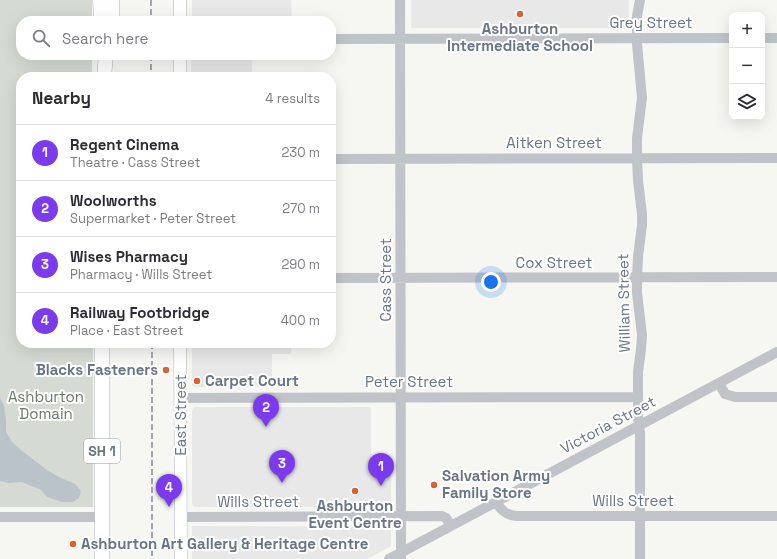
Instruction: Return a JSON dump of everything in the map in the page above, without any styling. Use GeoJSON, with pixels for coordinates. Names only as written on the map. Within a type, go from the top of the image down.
{"type":"FeatureCollection","features":[{"type":"Feature","properties":{"kind":"highway"},"geometry":{"type":"LineString","coordinates":[[100,0],[100,16]]}},
{"type":"Feature","properties":{"kind":"highway"},"geometry":{"type":"LineString","coordinates":[[112,0],[112,16]]}},
{"type":"Feature","properties":{"kind":"highway"},"geometry":{"type":"LineString","coordinates":[[104,72],[105,60]]}},
{"type":"Feature","properties":{"kind":"highway","name":"SH 1"},"geometry":{"type":"LineString","coordinates":[[102,348],[102,559]]}},
{"type":"Feature","properties":{"kind":"main road"},"geometry":{"type":"LineString","coordinates":[[180,0],[180,16]]}},
{"type":"Feature","properties":{"kind":"main road"},"geometry":{"type":"LineString","coordinates":[[180,60],[180,72]]}},
{"type":"Feature","properties":{"kind":"main road","name":"East Street"},"geometry":{"type":"LineString","coordinates":[[180,348],[181,559]]}},
{"type":"Feature","properties":{"kind":"street","name":"Cass Street"},"geometry":{"type":"LineString","coordinates":[[400,0],[401,556]]}},
{"type":"Feature","properties":{"kind":"street","name":"William Street"},"geometry":{"type":"LineString","coordinates":[[640,0],[637,16],[637,57],[642,98],[637,138],[638,180],[642,214],[637,277],[637,293],[642,335],[637,397],[640,433],[640,559]]}},
{"type":"Feature","properties":{"kind":"street","name":"Grey Street"},"geometry":{"type":"LineString","coordinates":[[336,39],[729,38]]}},
{"type":"Feature","properties":{"kind":"street"},"geometry":{"type":"LineString","coordinates":[[765,38],[777,38]]}},
{"type":"Feature","properties":{"kind":"street","name":"Aitken Street"},"geometry":{"type":"LineString","coordinates":[[336,158],[777,158]]}},
{"type":"Feature","properties":{"kind":"street","name":"Cox Street"},"geometry":{"type":"LineString","coordinates":[[336,278],[777,277]]}},
{"type":"Feature","properties":{"kind":"street","name":"Victoria Street"},"geometry":{"type":"LineString","coordinates":[[389,559],[401,556],[451,526],[777,352]]}},
{"type":"Feature","properties":{"kind":"street"},"geometry":{"type":"LineString","coordinates":[[719,383],[725,394],[735,397],[777,397]]}},
{"type":"Feature","properties":{"kind":"street","name":"Peter Street"},"geometry":{"type":"LineString","coordinates":[[181,398],[637,397]]}},
{"type":"Feature","properties":{"kind":"street","name":"Wills Street"},"geometry":{"type":"LineString","coordinates":[[496,502],[500,508],[510,516],[777,516]]}},
{"type":"Feature","properties":{"kind":"street","name":"Wills Street"},"geometry":{"type":"LineString","coordinates":[[181,516],[442,516],[448,520],[451,526]]}},
{"type":"Feature","properties":{"kind":"street"},"geometry":{"type":"LineString","coordinates":[[0,517],[102,517]]}},
{"type":"Feature","properties":{"kind":"shaded area"},"geometry":{"type":"Polygon","coordinates":[[[192,0],[291,0],[292,16],[192,16],[192,0]]]}},
{"type":"Feature","properties":{"kind":"shaded area","name":"Ashburton Intermediate School"},"geometry":{"type":"Polygon","coordinates":[[[411,0],[629,0],[629,28],[411,28],[411,0]]]}},
{"type":"Feature","properties":{"kind":"shaded area"},"geometry":{"type":"Polygon","coordinates":[[[191,60],[252,60],[252,72],[191,72],[191,60]]]}},
{"type":"Feature","properties":{"kind":"shaded area"},"geometry":{"type":"Polygon","coordinates":[[[192,348],[292,348],[291,354],[272,354],[272,387],[195,387],[192,385],[192,348]]]}},
{"type":"Feature","properties":{"kind":"shaded area"},"geometry":{"type":"Polygon","coordinates":[[[0,398],[4,406],[6,432],[12,442],[47,470],[75,484],[81,491],[79,498],[73,502],[62,502],[47,497],[41,490],[22,482],[8,483],[0,481],[0,398]]]}},
{"type":"Feature","properties":{"kind":"shaded area"},"geometry":{"type":"Polygon","coordinates":[[[194,407],[371,407],[371,457],[391,457],[390,507],[195,507],[192,504],[192,410],[194,407]]]}},
{"type":"Feature","properties":{"kind":"shaded area"},"geometry":{"type":"Polygon","coordinates":[[[192,526],[391,527],[391,546],[367,559],[192,559],[192,526]]]}},
{"type":"Feature","properties":{"kind":"green space","name":"Ashburton Domain"},"geometry":{"type":"Polygon","coordinates":[[[0,0],[92,0],[92,16],[16,16],[16,60],[92,60],[92,72],[16,72],[16,348],[93,348],[93,507],[0,507],[0,0]]]}},
{"type":"Feature","properties":{"kind":"railway"},"geometry":{"type":"LineString","coordinates":[[151,0],[151,16]]}},
{"type":"Feature","properties":{"kind":"railway"},"geometry":{"type":"LineString","coordinates":[[151,60],[151,72]]}},
{"type":"Feature","properties":{"kind":"railway"},"geometry":{"type":"LineString","coordinates":[[152,348],[152,559]]}},
{"type":"Feature","properties":{"kind":"place","name":"Ashburton Intermediate School"},"geometry":{"type":"Point","coordinates":[520,14]}},
{"type":"Feature","properties":{"kind":"place","name":"Blacks Fasteners"},"geometry":{"type":"Point","coordinates":[166,370]}},
{"type":"Feature","properties":{"kind":"place","name":"Carpet Court"},"geometry":{"type":"Point","coordinates":[197,381]}},
{"type":"Feature","properties":{"kind":"place","name":"Woolworths"},"geometry":{"type":"Point","coordinates":[266,427]}},
{"type":"Feature","properties":{"kind":"place","name":"Wises Pharmacy"},"geometry":{"type":"Point","coordinates":[282,483]}},
{"type":"Feature","properties":{"kind":"place","name":"Salvation Army Family Store"},"geometry":{"type":"Point","coordinates":[434,485]}},
{"type":"Feature","properties":{"kind":"place","name":"Regent Cinema"},"geometry":{"type":"Point","coordinates":[381,486]}},
{"type":"Feature","properties":{"kind":"place","name":"Ashburton Event Centre"},"geometry":{"type":"Point","coordinates":[355,491]}},
{"type":"Feature","properties":{"kind":"place","name":"Railway Footbridge"},"geometry":{"type":"Point","coordinates":[169,507]}},
{"type":"Feature","properties":{"kind":"place","name":"Ashburton Art Gallery & Heritage Centre"},"geometry":{"type":"Point","coordinates":[73,544]}}]}
